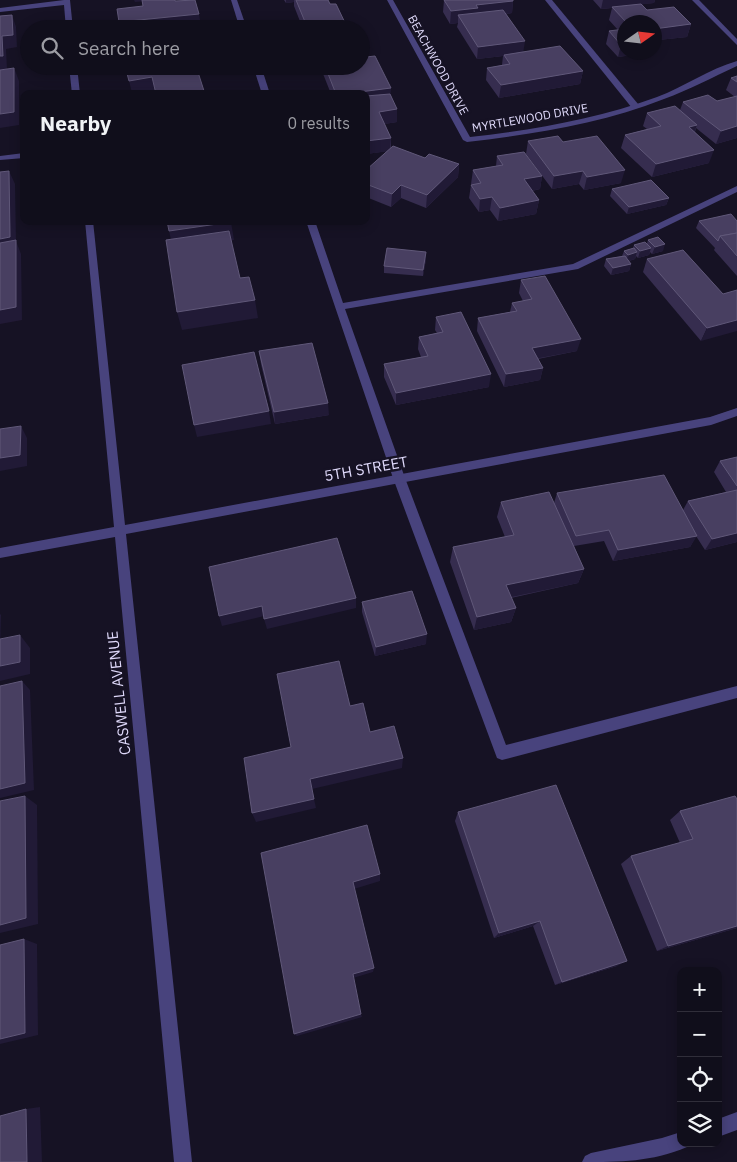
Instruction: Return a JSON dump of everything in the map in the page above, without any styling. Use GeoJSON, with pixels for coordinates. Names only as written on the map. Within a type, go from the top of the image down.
{"type":"FeatureCollection","features":[{"type":"Feature","properties":{"kind":"street"},"geometry":{"type":"LineString","coordinates":[[234,0],[241,20]]}},
{"type":"Feature","properties":{"kind":"street","name":"BEACHWOOD DRIVE"},"geometry":{"type":"LineString","coordinates":[[390,0],[467,140]]}},
{"type":"Feature","properties":{"kind":"street"},"geometry":{"type":"LineString","coordinates":[[548,0],[635,106]]}},
{"type":"Feature","properties":{"kind":"street"},"geometry":{"type":"LineString","coordinates":[[695,0],[737,43]]}},
{"type":"Feature","properties":{"kind":"street"},"geometry":{"type":"LineString","coordinates":[[0,10],[67,1],[69,20]]}},
{"type":"Feature","properties":{"kind":"street","name":"MYRTLEWOOD DRIVE"},"geometry":{"type":"LineString","coordinates":[[467,140],[561,126],[635,106],[691,86],[737,63]]}},
{"type":"Feature","properties":{"kind":"street"},"geometry":{"type":"LineString","coordinates":[[74,75],[76,90]]}},
{"type":"Feature","properties":{"kind":"street"},"geometry":{"type":"LineString","coordinates":[[259,75],[265,90]]}},
{"type":"Feature","properties":{"kind":"street"},"geometry":{"type":"LineString","coordinates":[[0,158],[20,156]]}},
{"type":"Feature","properties":{"kind":"street"},"geometry":{"type":"LineString","coordinates":[[340,307],[575,267],[737,189]]}},
{"type":"Feature","properties":{"kind":"street","name":"CASWELL AVENUE"},"geometry":{"type":"LineString","coordinates":[[89,225],[183,1162]]}},
{"type":"Feature","properties":{"kind":"street"},"geometry":{"type":"LineString","coordinates":[[311,225],[399,478],[502,753],[737,692]]}},
{"type":"Feature","properties":{"kind":"street","name":"5TH STREET"},"geometry":{"type":"LineString","coordinates":[[0,553],[711,421],[737,412]]}},
{"type":"Feature","properties":{"kind":"street"},"geometry":{"type":"LineString","coordinates":[[722,1127],[737,1122]]}},
{"type":"Feature","properties":{"kind":"street"},"geometry":{"type":"LineString","coordinates":[[590,1162],[662,1147],[677,1141]]}},
{"type":"Feature","properties":{"kind":"building"},"geometry":{"type":"Polygon","coordinates":[[[142,0],[195,0],[199,14],[139,20],[119,20],[117,9],[143,6],[142,0]]]}},
{"type":"Feature","properties":{"kind":"building"},"geometry":{"type":"Polygon","coordinates":[[[296,0],[328,0],[330,4],[336,4],[344,20],[304,20],[296,0]]]}},
{"type":"Feature","properties":{"kind":"building"},"geometry":{"type":"Polygon","coordinates":[[[444,0],[513,1],[476,5],[478,8],[451,11],[444,0]]]}},
{"type":"Feature","properties":{"kind":"building"},"geometry":{"type":"Polygon","coordinates":[[[641,4],[647,10],[674,7],[691,24],[662,28],[662,15],[619,15],[612,7],[641,4]]]}},
{"type":"Feature","properties":{"kind":"building"},"geometry":{"type":"Polygon","coordinates":[[[503,10],[525,41],[478,47],[458,15],[503,10]]]}},
{"type":"Feature","properties":{"kind":"building"},"geometry":{"type":"Polygon","coordinates":[[[12,15],[13,35],[2,36],[3,56],[0,56],[0,16],[12,15]]]}},
{"type":"Feature","properties":{"kind":"building"},"geometry":{"type":"Polygon","coordinates":[[[617,30],[617,40],[609,31],[617,30]]]}},
{"type":"Feature","properties":{"kind":"building"},"geometry":{"type":"Polygon","coordinates":[[[560,46],[583,71],[501,85],[487,68],[510,64],[504,55],[560,46]]]}},
{"type":"Feature","properties":{"kind":"building"},"geometry":{"type":"Polygon","coordinates":[[[375,56],[391,88],[370,91],[334,90],[329,75],[370,75],[370,57],[375,56]]]}},
{"type":"Feature","properties":{"kind":"building"},"geometry":{"type":"Polygon","coordinates":[[[14,68],[14,112],[0,114],[0,70],[14,68]]]}},
{"type":"Feature","properties":{"kind":"building"},"geometry":{"type":"Polygon","coordinates":[[[127,75],[199,75],[204,90],[155,90],[152,77],[129,81],[127,75]]]}},
{"type":"Feature","properties":{"kind":"building"},"geometry":{"type":"Polygon","coordinates":[[[737,76],[737,82],[731,78],[737,76]]]}},
{"type":"Feature","properties":{"kind":"building"},"geometry":{"type":"Polygon","coordinates":[[[390,94],[397,109],[379,112],[391,138],[370,141],[370,96],[390,94]]]}},
{"type":"Feature","properties":{"kind":"building"},"geometry":{"type":"Polygon","coordinates":[[[708,95],[717,101],[737,96],[737,126],[721,131],[683,102],[708,95]]]}},
{"type":"Feature","properties":{"kind":"building"},"geometry":{"type":"Polygon","coordinates":[[[675,106],[697,125],[689,127],[714,150],[656,164],[625,135],[661,126],[647,113],[675,106]]]}},
{"type":"Feature","properties":{"kind":"building"},"geometry":{"type":"Polygon","coordinates":[[[558,136],[563,142],[597,136],[625,170],[587,177],[583,171],[554,176],[528,141],[558,136]]]}},
{"type":"Feature","properties":{"kind":"building"},"geometry":{"type":"Polygon","coordinates":[[[393,146],[425,158],[429,154],[459,164],[427,195],[401,185],[392,194],[370,186],[370,166],[393,146]]]}},
{"type":"Feature","properties":{"kind":"building"},"geometry":{"type":"Polygon","coordinates":[[[524,152],[542,176],[524,179],[539,200],[500,208],[492,197],[480,199],[471,185],[481,183],[473,170],[503,165],[497,156],[524,152]]]}},
{"type":"Feature","properties":{"kind":"building"},"geometry":{"type":"Polygon","coordinates":[[[9,171],[10,237],[0,239],[0,172],[9,171]]]}},
{"type":"Feature","properties":{"kind":"building"},"geometry":{"type":"Polygon","coordinates":[[[651,180],[669,198],[629,207],[612,189],[651,180]]]}},
{"type":"Feature","properties":{"kind":"building"},"geometry":{"type":"Polygon","coordinates":[[[731,214],[737,221],[737,233],[720,236],[718,241],[699,221],[731,214]]]}},
{"type":"Feature","properties":{"kind":"building"},"geometry":{"type":"Polygon","coordinates":[[[168,225],[210,225],[169,231],[168,225]]]}},
{"type":"Feature","properties":{"kind":"building"},"geometry":{"type":"Polygon","coordinates":[[[229,231],[240,278],[249,277],[255,300],[177,312],[166,240],[229,231]]]}},
{"type":"Feature","properties":{"kind":"building"},"geometry":{"type":"Polygon","coordinates":[[[737,233],[737,256],[720,236],[737,233]]]}},
{"type":"Feature","properties":{"kind":"building"},"geometry":{"type":"Polygon","coordinates":[[[658,237],[665,244],[655,247],[648,240],[658,237]]]}},
{"type":"Feature","properties":{"kind":"building"},"geometry":{"type":"Polygon","coordinates":[[[16,240],[16,307],[0,310],[0,243],[16,240]]]}},
{"type":"Feature","properties":{"kind":"building"},"geometry":{"type":"Polygon","coordinates":[[[645,242],[651,248],[640,251],[634,245],[645,242]]]}},
{"type":"Feature","properties":{"kind":"building"},"geometry":{"type":"Polygon","coordinates":[[[387,248],[426,252],[423,270],[384,266],[387,248]]]}},
{"type":"Feature","properties":{"kind":"building"},"geometry":{"type":"Polygon","coordinates":[[[634,248],[637,252],[628,255],[624,251],[634,248]]]}},
{"type":"Feature","properties":{"kind":"building"},"geometry":{"type":"Polygon","coordinates":[[[683,250],[723,294],[737,290],[737,320],[707,328],[647,259],[683,250]]]}},
{"type":"Feature","properties":{"kind":"building"},"geometry":{"type":"Polygon","coordinates":[[[625,256],[631,264],[613,268],[606,259],[625,256]]]}},
{"type":"Feature","properties":{"kind":"building"},"geometry":{"type":"Polygon","coordinates":[[[545,276],[581,339],[532,348],[543,368],[506,374],[478,318],[517,311],[512,303],[532,299],[521,280],[545,276]]]}},
{"type":"Feature","properties":{"kind":"building"},"geometry":{"type":"Polygon","coordinates":[[[461,312],[491,374],[396,393],[384,364],[428,356],[419,337],[443,332],[436,317],[461,312]]]}},
{"type":"Feature","properties":{"kind":"building"},"geometry":{"type":"Polygon","coordinates":[[[312,343],[328,403],[274,412],[259,351],[312,343]]]}},
{"type":"Feature","properties":{"kind":"building"},"geometry":{"type":"Polygon","coordinates":[[[254,352],[269,411],[194,425],[182,365],[254,352]]]}},
{"type":"Feature","properties":{"kind":"building"},"geometry":{"type":"Polygon","coordinates":[[[21,426],[20,455],[0,458],[0,429],[21,426]]]}},
{"type":"Feature","properties":{"kind":"building"},"geometry":{"type":"Polygon","coordinates":[[[737,457],[737,486],[720,461],[737,457]]]}},
{"type":"Feature","properties":{"kind":"building"},"geometry":{"type":"Polygon","coordinates":[[[664,475],[697,536],[618,550],[609,530],[576,536],[557,493],[664,475]]]}},
{"type":"Feature","properties":{"kind":"building"},"geometry":{"type":"Polygon","coordinates":[[[737,490],[737,533],[712,539],[688,501],[737,490]]]}},
{"type":"Feature","properties":{"kind":"building"},"geometry":{"type":"Polygon","coordinates":[[[549,492],[584,569],[506,585],[516,608],[477,617],[453,547],[514,535],[501,502],[549,492]]]}},
{"type":"Feature","properties":{"kind":"building"},"geometry":{"type":"Polygon","coordinates":[[[337,538],[356,598],[264,619],[262,606],[219,616],[209,567],[337,538]]]}},
{"type":"Feature","properties":{"kind":"building"},"geometry":{"type":"Polygon","coordinates":[[[412,591],[427,634],[376,647],[362,602],[412,591]]]}},
{"type":"Feature","properties":{"kind":"building"},"geometry":{"type":"Polygon","coordinates":[[[20,635],[20,662],[0,666],[0,639],[20,635]]]}},
{"type":"Feature","properties":{"kind":"building"},"geometry":{"type":"Polygon","coordinates":[[[339,661],[350,706],[363,703],[370,732],[394,726],[403,758],[310,779],[314,799],[252,813],[244,758],[291,747],[277,674],[339,661]]]}},
{"type":"Feature","properties":{"kind":"building"},"geometry":{"type":"Polygon","coordinates":[[[22,681],[25,783],[0,789],[0,686],[22,681]]]}},
{"type":"Feature","properties":{"kind":"building"},"geometry":{"type":"Polygon","coordinates":[[[556,785],[627,961],[562,982],[540,921],[499,933],[458,812],[556,785]]]}},
{"type":"Feature","properties":{"kind":"building"},"geometry":{"type":"Polygon","coordinates":[[[25,796],[26,918],[0,925],[0,801],[25,796]]]}},
{"type":"Feature","properties":{"kind":"building"},"geometry":{"type":"Polygon","coordinates":[[[735,796],[737,799],[737,926],[668,946],[631,856],[693,839],[680,811],[735,796]]]}},
{"type":"Feature","properties":{"kind":"building"},"geometry":{"type":"Polygon","coordinates":[[[367,825],[380,874],[353,882],[374,968],[353,974],[361,1014],[294,1034],[261,853],[367,825]]]}},
{"type":"Feature","properties":{"kind":"building"},"geometry":{"type":"Polygon","coordinates":[[[24,939],[25,1033],[0,1039],[0,945],[24,939]]]}},
{"type":"Feature","properties":{"kind":"building"},"geometry":{"type":"Polygon","coordinates":[[[26,1109],[27,1162],[0,1162],[0,1116],[26,1109]]]}}]}
